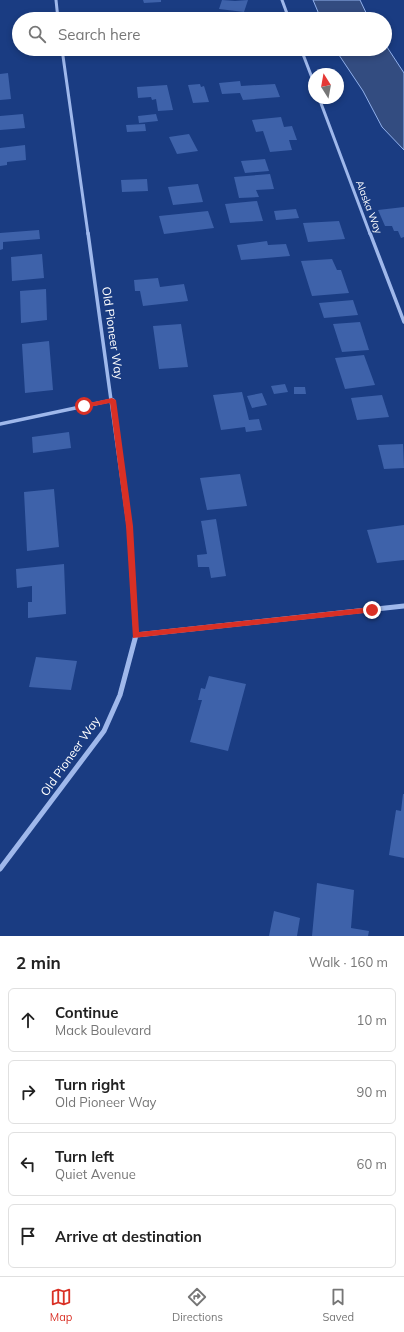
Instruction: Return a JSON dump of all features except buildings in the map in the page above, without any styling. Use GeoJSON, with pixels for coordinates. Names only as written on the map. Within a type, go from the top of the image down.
{"type":"FeatureCollection","features":[{"type":"Feature","properties":{"kind":"street"},"geometry":{"type":"LineString","coordinates":[[56,0],[57,12]]}},
{"type":"Feature","properties":{"kind":"street"},"geometry":{"type":"LineString","coordinates":[[282,0],[286,12]]}},
{"type":"Feature","properties":{"kind":"street","name":"Old Pioneer Way"},"geometry":{"type":"LineString","coordinates":[[0,869],[104,731],[120,695],[136,635],[129,526],[63,56]]}},
{"type":"Feature","properties":{"kind":"street"},"geometry":{"type":"LineString","coordinates":[[304,56],[308,68]]}},
{"type":"Feature","properties":{"kind":"street","name":"Alaska Way"},"geometry":{"type":"LineString","coordinates":[[322,104],[404,322]]}},
{"type":"Feature","properties":{"kind":"street"},"geometry":{"type":"LineString","coordinates":[[0,424],[112,400]]}},
{"type":"Feature","properties":{"kind":"street"},"geometry":{"type":"LineString","coordinates":[[136,635],[404,606]]}},
{"type":"Feature","properties":{"kind":"water"},"geometry":{"type":"Polygon","coordinates":[[[313,0],[360,0],[366,12],[318,12],[313,0]]]}},
{"type":"Feature","properties":{"kind":"water"},"geometry":{"type":"Polygon","coordinates":[[[392,55],[404,73],[404,150],[382,127],[363,91],[340,56],[392,56],[392,55]]]}},
{"type":"Feature","properties":{"kind":"route"},"geometry":{"type":"LineString","coordinates":[[84,406],[112,400],[129,526],[136,635],[372,610]]}}]}
